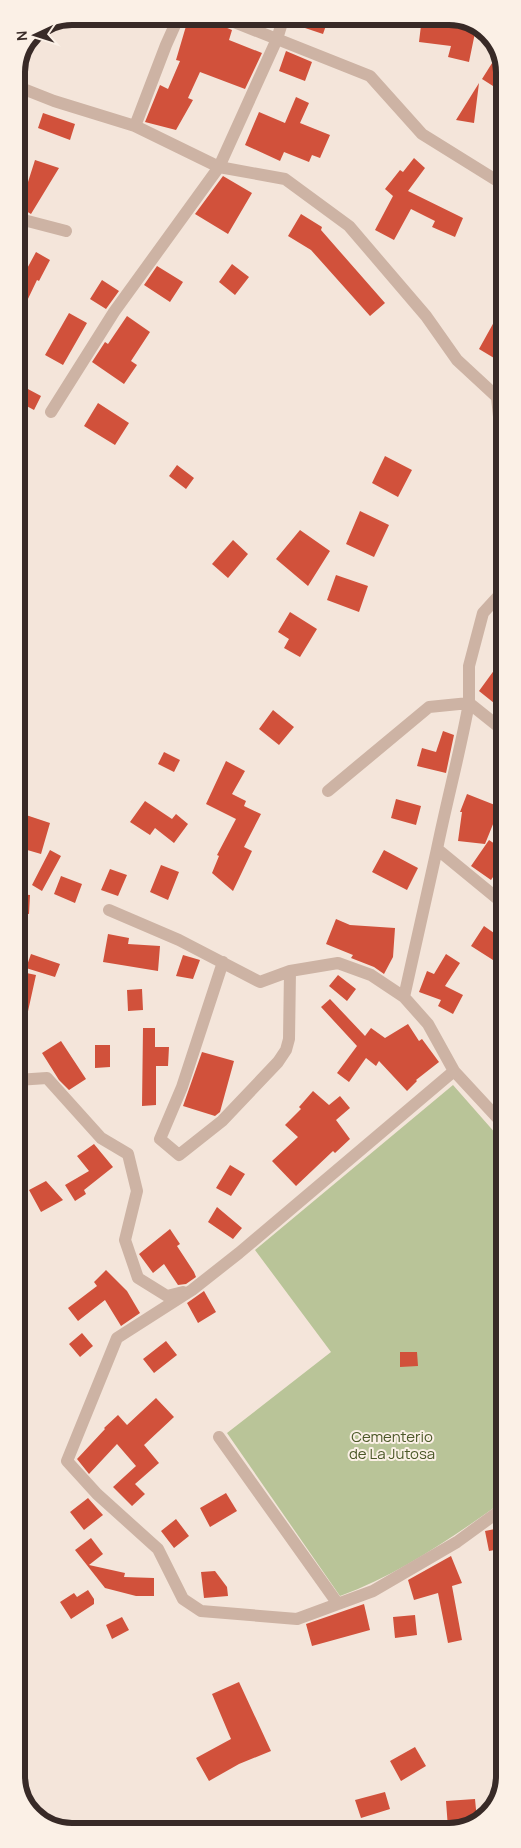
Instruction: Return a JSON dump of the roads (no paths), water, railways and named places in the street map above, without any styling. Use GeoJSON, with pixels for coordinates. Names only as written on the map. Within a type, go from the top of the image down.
{"type":"FeatureCollection","features":[{"type":"Feature","properties":{"kind":"street"},"geometry":{"type":"LineString","coordinates":[[135,126],[175,25]]}},
{"type":"Feature","properties":{"kind":"street"},"geometry":{"type":"LineString","coordinates":[[242,25],[370,76],[422,134],[496,179]]}},
{"type":"Feature","properties":{"kind":"street"},"geometry":{"type":"LineString","coordinates":[[51,412],[114,312],[220,167],[277,39],[281,25]]}},
{"type":"Feature","properties":{"kind":"street"},"geometry":{"type":"LineString","coordinates":[[25,90],[54,101],[135,126],[220,167],[285,179],[349,226],[426,316],[457,360],[496,393]]}},
{"type":"Feature","properties":{"kind":"street"},"geometry":{"type":"LineString","coordinates":[[25,220],[66,231]]}},
{"type":"Feature","properties":{"kind":"street"},"geometry":{"type":"LineString","coordinates":[[404,997],[460,749],[468,703],[469,666],[483,613],[496,599]]}},
{"type":"Feature","properties":{"kind":"street"},"geometry":{"type":"LineString","coordinates":[[328,791],[429,707],[468,703],[496,726]]}},
{"type":"Feature","properties":{"kind":"street"},"geometry":{"type":"LineString","coordinates":[[437,849],[496,897]]}},
{"type":"Feature","properties":{"kind":"street"},"geometry":{"type":"LineString","coordinates":[[109,910],[179,940],[260,982],[290,971],[338,963],[371,975],[404,997],[428,1024],[454,1071],[496,1115]]}},
{"type":"Feature","properties":{"kind":"street"},"geometry":{"type":"LineString","coordinates":[[223,962],[182,1087],[160,1140],[179,1155],[222,1121],[278,1062],[286,1050],[290,1040],[290,971]]}},
{"type":"Feature","properties":{"kind":"street"},"geometry":{"type":"LineString","coordinates":[[454,1071],[239,1254],[192,1290],[117,1338],[67,1462],[97,1494],[158,1549],[183,1599],[201,1611],[297,1619],[373,1591],[457,1542],[496,1514]]}},
{"type":"Feature","properties":{"kind":"street"},"geometry":{"type":"LineString","coordinates":[[25,1079],[48,1078],[101,1138],[128,1154],[137,1191],[125,1240],[138,1278],[167,1296],[192,1290]]}},
{"type":"Feature","properties":{"kind":"street"},"geometry":{"type":"LineString","coordinates":[[219,1437],[338,1604]]}},
{"type":"Feature","properties":{"kind":"park label","name":"Cementerio de La Jutosa"},"geometry":{"type":"Point","coordinates":[392,1444]}}]}
